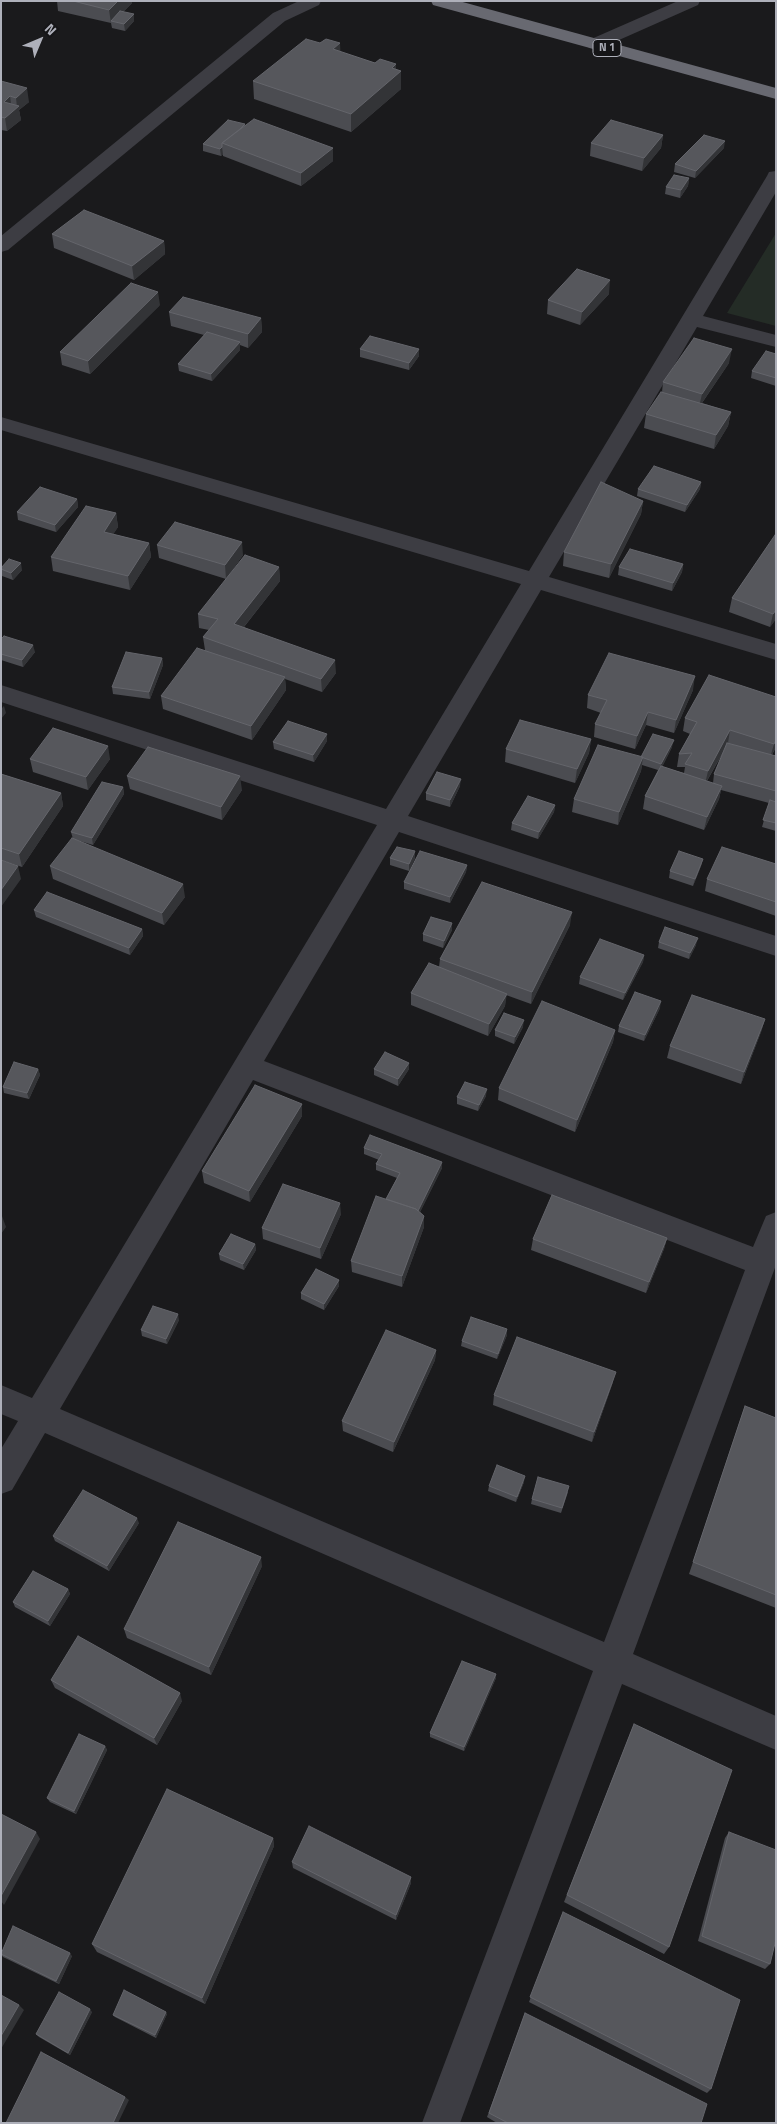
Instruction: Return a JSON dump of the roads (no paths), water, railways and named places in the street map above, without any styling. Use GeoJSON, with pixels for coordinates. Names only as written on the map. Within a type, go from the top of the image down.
{"type":"FeatureCollection","features":[{"type":"Feature","properties":{"kind":"highway","name":"N 1"},"geometry":{"type":"LineString","coordinates":[[439,1],[776,94]]}},
{"type":"Feature","properties":{"kind":"street"},"geometry":{"type":"LineString","coordinates":[[1,246],[279,17],[313,1]]}},
{"type":"Feature","properties":{"kind":"street"},"geometry":{"type":"LineString","coordinates":[[595,44],[692,1]]}},
{"type":"Feature","properties":{"kind":"street"},"geometry":{"type":"LineString","coordinates":[[1,1478],[776,176]]}},
{"type":"Feature","properties":{"kind":"street"},"geometry":{"type":"LineString","coordinates":[[691,319],[776,341]]}},
{"type":"Feature","properties":{"kind":"street"},"geometry":{"type":"LineString","coordinates":[[1,423],[776,652]]}},
{"type":"Feature","properties":{"kind":"street"},"geometry":{"type":"LineString","coordinates":[[1,693],[776,946]]}},
{"type":"Feature","properties":{"kind":"street"},"geometry":{"type":"LineString","coordinates":[[246,1066],[762,1263]]}},
{"type":"Feature","properties":{"kind":"street"},"geometry":{"type":"LineString","coordinates":[[441,2123],[776,1226]]}},
{"type":"Feature","properties":{"kind":"street"},"geometry":{"type":"LineString","coordinates":[[1,1399],[776,1733]]}}]}
